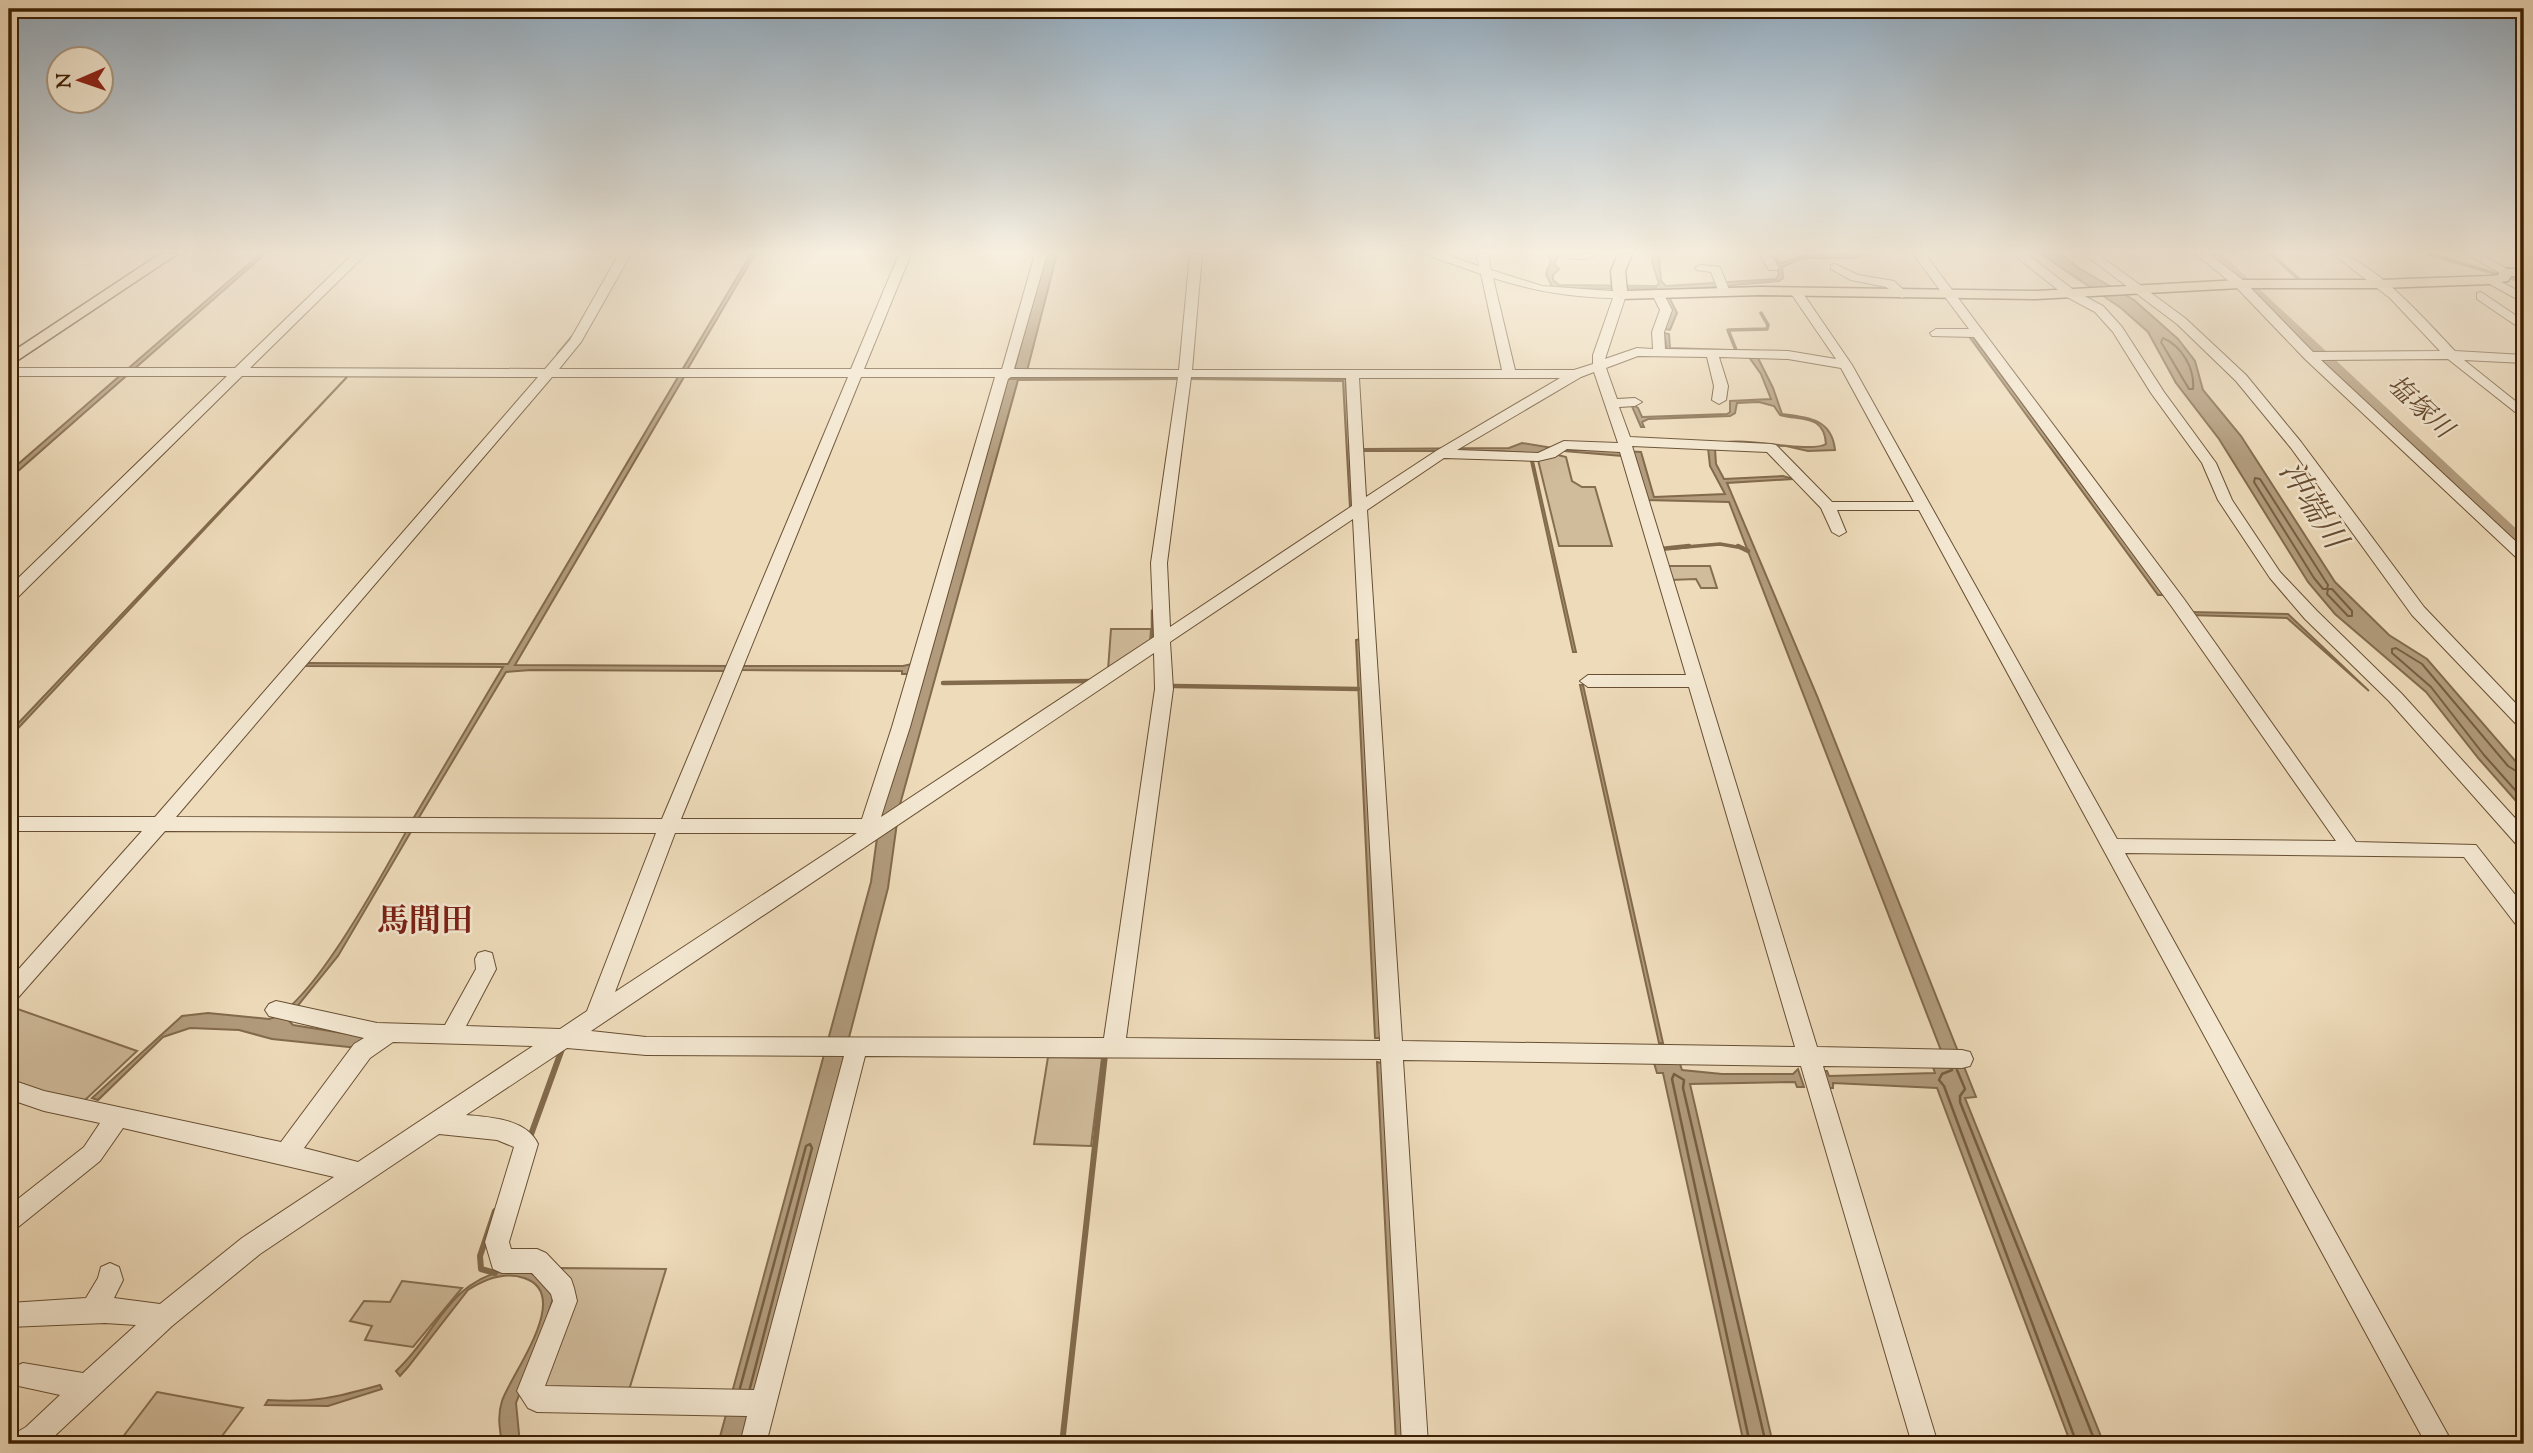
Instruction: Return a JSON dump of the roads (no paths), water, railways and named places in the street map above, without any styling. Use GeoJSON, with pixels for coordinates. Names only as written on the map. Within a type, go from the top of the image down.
{"type":"FeatureCollection","features":[{"type":"Feature","properties":{"kind":"main road"},"geometry":{"type":"LineString","coordinates":[[9,360],[67,322]]}},
{"type":"Feature","properties":{"kind":"street"},"geometry":{"type":"LineString","coordinates":[[9,596],[290,322]]}},
{"type":"Feature","properties":{"kind":"street"},"geometry":{"type":"LineString","coordinates":[[9,994],[160,824],[575,342],[586,322]]}},
{"type":"Feature","properties":{"kind":"street"},"geometry":{"type":"LineString","coordinates":[[595,1017],[650,871],[877,322]]}},
{"type":"Feature","properties":{"kind":"street"},"geometry":{"type":"LineString","coordinates":[[873,829],[1023,322]]}},
{"type":"Feature","properties":{"kind":"street"},"geometry":{"type":"LineString","coordinates":[[1114,1047],[1164,689],[1159,563],[1190,322]]}},
{"type":"Feature","properties":{"kind":"street"},"geometry":{"type":"LineString","coordinates":[[1498,322],[1510,375]]}},
{"type":"Feature","properties":{"kind":"street"},"geometry":{"type":"LineString","coordinates":[[1611,322],[1599,366],[1625,444],[1925,1444]]}},
{"type":"Feature","properties":{"kind":"street"},"geometry":{"type":"LineString","coordinates":[[1659,352],[1658,332],[1662,322]]}},
{"type":"Feature","properties":{"kind":"street"},"geometry":{"type":"LineString","coordinates":[[1816,322],[1846,365],[2440,1444]]}},
{"type":"Feature","properties":{"kind":"street"},"geometry":{"type":"LineString","coordinates":[[1968,322],[2178,603],[2352,850]]}},
{"type":"Feature","properties":{"kind":"street"},"geometry":{"type":"LineString","coordinates":[[2111,322],[2209,463],[2225,500],[2275,575],[2311,615],[2395,697],[2524,840]]}},
{"type":"Feature","properties":{"kind":"street"},"geometry":{"type":"LineString","coordinates":[[2182,322],[2241,378],[2296,445],[2401,591],[2441,638],[2524,722]]}},
{"type":"Feature","properties":{"kind":"street"},"geometry":{"type":"LineString","coordinates":[[2276,322],[2524,556]]}},
{"type":"Feature","properties":{"kind":"street"},"geometry":{"type":"LineString","coordinates":[[2417,322],[2451,355],[2524,415]]}},
{"type":"Feature","properties":{"kind":"street"},"geometry":{"type":"LineString","coordinates":[[1936,333],[1976,333]]}},
{"type":"Feature","properties":{"kind":"street"},"geometry":{"type":"LineString","coordinates":[[22,1444],[35,1436],[163,1317],[251,1246],[873,829],[901,814],[1441,454],[1576,374],[1637,352],[1788,355],[1846,365]]}},
{"type":"Feature","properties":{"kind":"street"},"geometry":{"type":"LineString","coordinates":[[1712,354],[1721,386],[1718,400]]}},
{"type":"Feature","properties":{"kind":"street"},"geometry":{"type":"LineString","coordinates":[[2310,356],[2451,355],[2524,359]]}},
{"type":"Feature","properties":{"kind":"street"},"geometry":{"type":"LineString","coordinates":[[9,372],[1576,374]]}},
{"type":"Feature","properties":{"kind":"street"},"geometry":{"type":"LineString","coordinates":[[1352,375],[1415,1444]]}},
{"type":"Feature","properties":{"kind":"street"},"geometry":{"type":"LineString","coordinates":[[1611,403],[1635,402]]}},
{"type":"Feature","properties":{"kind":"street"},"geometry":{"type":"LineString","coordinates":[[1441,454],[1538,457],[1550,454],[1564,445],[1771,448],[1828,506],[1839,532]]}},
{"type":"Feature","properties":{"kind":"street"},"geometry":{"type":"LineString","coordinates":[[1828,506],[1924,506]]}},
{"type":"Feature","properties":{"kind":"street"},"geometry":{"type":"LineString","coordinates":[[1588,681],[1696,681]]}},
{"type":"Feature","properties":{"kind":"street"},"geometry":{"type":"LineString","coordinates":[[9,824],[873,829]]}},
{"type":"Feature","properties":{"kind":"street"},"geometry":{"type":"LineString","coordinates":[[2111,846],[2469,850],[2524,920]]}},
{"type":"Feature","properties":{"kind":"street"},"geometry":{"type":"LineString","coordinates":[[452,1034],[486,969],[485,959]]}},
{"type":"Feature","properties":{"kind":"street"},"geometry":{"type":"LineString","coordinates":[[276,1010],[377,1032],[563,1038],[646,1045],[1391,1050],[1809,1062],[1962,1059]]}},
{"type":"Feature","properties":{"kind":"street"},"geometry":{"type":"LineString","coordinates":[[286,1154],[362,1051],[390,1032]]}},
{"type":"Feature","properties":{"kind":"street"},"geometry":{"type":"LineString","coordinates":[[753,1444],[856,1046]]}},
{"type":"Feature","properties":{"kind":"street"},"geometry":{"type":"LineString","coordinates":[[9,1089],[44,1101],[286,1154],[359,1173]]}},
{"type":"Feature","properties":{"kind":"street"},"geometry":{"type":"LineString","coordinates":[[9,1220],[92,1154],[118,1116]]}},
{"type":"Feature","properties":{"kind":"street"},"geometry":{"type":"LineString","coordinates":[[434,1123],[508,1131],[522,1138],[527,1144],[497,1242],[502,1261],[537,1261],[562,1288],[565,1301],[530,1391],[537,1399],[764,1403]]}},
{"type":"Feature","properties":{"kind":"street"},"geometry":{"type":"LineString","coordinates":[[94,1309],[111,1280],[110,1275]]}},
{"type":"Feature","properties":{"kind":"street"},"geometry":{"type":"LineString","coordinates":[[9,1315],[94,1309],[143,1312],[163,1317]]}},
{"type":"Feature","properties":{"kind":"street"},"geometry":{"type":"LineString","coordinates":[[23,1376],[88,1387]]}},
{"type":"Feature","properties":{"kind":"water"},"geometry":{"type":"Polygon","coordinates":[[[182,322],[188,322],[9,479],[9,472],[182,322]]]}},
{"type":"Feature","properties":{"kind":"water"},"geometry":{"type":"Polygon","coordinates":[[[711,322],[715,322],[687,370],[682,370],[711,322]]]}},
{"type":"Feature","properties":{"kind":"water"},"geometry":{"type":"Polygon","coordinates":[[[1027,322],[1040,322],[1027,371],[1014,371],[1027,322]]]}},
{"type":"Feature","properties":{"kind":"water"},"geometry":{"type":"Polygon","coordinates":[[[1667,322],[1673,322],[1670,330],[1664,329],[1667,322]]]}},
{"type":"Feature","properties":{"kind":"water","name":"沖端川"},"geometry":{"type":"Polygon","coordinates":[[[2137,322],[2159,322],[2178,339],[2195,361],[2203,390],[2241,436],[2335,582],[2389,635],[2427,659],[2524,771],[2524,810],[2426,692],[2335,614],[2308,582],[2219,439],[2176,383],[2148,332],[2137,322]]]}},
{"type":"Feature","properties":{"kind":"water"},"geometry":{"type":"Polygon","coordinates":[[[1664,333],[1669,334],[1670,348],[1758,351],[1758,358],[1782,414],[1809,419],[1824,426],[1833,440],[1835,450],[1808,451],[1786,446],[1719,444],[1740,442],[1817,447],[1826,444],[1824,434],[1816,423],[1780,415],[1774,406],[1759,402],[1737,403],[1735,413],[1730,416],[1648,419],[1642,422],[1644,427],[1641,427],[1631,404],[1638,408],[1642,417],[1727,414],[1730,412],[1730,401],[1771,399],[1761,374],[1746,353],[1667,349],[1664,333]]]}},
{"type":"Feature","properties":{"kind":"water"},"geometry":{"type":"Polygon","coordinates":[[[1968,335],[1971,335],[2165,595],[2158,595],[1968,335]]]}},
{"type":"Feature","properties":{"kind":"water"},"geometry":{"type":"Polygon","coordinates":[[[347,377],[9,738],[9,733],[347,377]]]}},
{"type":"Feature","properties":{"kind":"water"},"geometry":{"type":"Polygon","coordinates":[[[678,377],[684,377],[515,665],[730,666],[727,671],[506,672],[418,819],[413,819],[503,667],[305,666],[307,663],[508,664],[678,377]]]}},
{"type":"Feature","properties":{"kind":"water"},"geometry":{"type":"Polygon","coordinates":[[[1006,379],[1181,379],[1018,380],[899,808],[888,888],[743,1444],[718,1444],[871,882],[879,823],[909,674],[902,674],[902,671],[740,670],[741,666],[912,664],[1006,379]]]}},
{"type":"Feature","properties":{"kind":"water"},"geometry":{"type":"Polygon","coordinates":[[[1190,379],[1346,379],[1353,508],[1350,508],[1343,381],[1190,379]]]}},
{"type":"Feature","properties":{"kind":"water"},"geometry":{"type":"Polygon","coordinates":[[[1522,443],[1553,448],[1542,454],[1499,451],[1363,451],[1509,448],[1522,443]]]}},
{"type":"Feature","properties":{"kind":"water"},"geometry":{"type":"Polygon","coordinates":[[[1708,448],[1715,449],[1716,464],[1724,479],[1783,476],[1793,479],[1727,483],[1817,696],[1976,1097],[1965,1098],[2104,1444],[2071,1444],[1937,1088],[1833,1083],[1833,1088],[1827,1088],[1822,1071],[1827,1071],[1829,1076],[1935,1073],[1933,1067],[1947,1066],[1729,502],[1645,500],[1634,457],[1564,451],[1585,449],[1641,452],[1654,497],[1725,494],[1710,466],[1708,448]]]}},
{"type":"Feature","properties":{"kind":"water"},"geometry":{"type":"Polygon","coordinates":[[[1533,461],[1576,652],[1573,652],[1533,461]]]}},
{"type":"Feature","properties":{"kind":"water"},"geometry":{"type":"Polygon","coordinates":[[[2189,612],[2288,614],[2369,691],[2287,618],[2190,615],[2189,612]]]}},
{"type":"Feature","properties":{"kind":"water"},"geometry":{"type":"Polygon","coordinates":[[[1360,639],[1381,1038],[1375,1038],[1356,640],[1360,639]]]}},
{"type":"Feature","properties":{"kind":"water"},"geometry":{"type":"Polygon","coordinates":[[[1580,685],[1583,685],[1663,1043],[1659,1043],[1580,685]]]}},
{"type":"Feature","properties":{"kind":"water"},"geometry":{"type":"Polygon","coordinates":[[[407,830],[412,830],[338,956],[287,1019],[293,1025],[361,1036],[364,1041],[358,1048],[272,1039],[239,1030],[190,1028],[163,1037],[98,1100],[92,1098],[182,1016],[208,1013],[269,1019],[286,1010],[325,966],[407,830]]]}},
{"type":"Feature","properties":{"kind":"water"},"geometry":{"type":"Polygon","coordinates":[[[1377,1062],[1382,1063],[1403,1444],[1396,1444],[1377,1062]]]}},
{"type":"Feature","properties":{"kind":"water"},"geometry":{"type":"Polygon","coordinates":[[[1654,1063],[1680,1064],[1682,1070],[1722,1074],[1793,1074],[1798,1069],[1804,1087],[1797,1087],[1795,1082],[1690,1084],[1773,1444],[1744,1444],[1663,1073],[1657,1073],[1654,1063]]]}},
{"type":"Feature","properties":{"kind":"water"},"geometry":{"type":"Polygon","coordinates":[[[507,1270],[536,1275],[553,1298],[538,1347],[516,1403],[520,1444],[502,1444],[499,1418],[502,1401],[535,1335],[541,1317],[543,1300],[538,1287],[524,1278],[509,1275],[495,1277],[468,1290],[400,1376],[396,1371],[456,1298],[487,1276],[507,1270]]]}},
{"type":"Feature","properties":{"kind":"water"},"geometry":{"type":"Polygon","coordinates":[[[380,1385],[382,1389],[328,1406],[265,1405],[268,1400],[325,1398],[380,1385]]]}},
{"type":"Feature","properties":{"kind":"waterway"},"geometry":{"type":"LineString","coordinates":[[1736,350],[1728,330],[1767,329],[1766,322]]}},
{"type":"Feature","properties":{"kind":"waterway","name":"塩塚川"},"geometry":{"type":"LineString","coordinates":[[2284,322],[2524,547]]}},
{"type":"Feature","properties":{"kind":"waterway"},"geometry":{"type":"LineString","coordinates":[[558,354],[572,337]]}},
{"type":"Feature","properties":{"kind":"waterway"},"geometry":{"type":"LineString","coordinates":[[1674,548],[1720,544],[1741,548]]}},
{"type":"Feature","properties":{"kind":"waterway"},"geometry":{"type":"LineString","coordinates":[[1661,549],[1689,546]]}},
{"type":"Feature","properties":{"kind":"waterway"},"geometry":{"type":"LineString","coordinates":[[1741,548],[1748,551]]}},
{"type":"Feature","properties":{"kind":"waterway"},"geometry":{"type":"LineString","coordinates":[[1153,611],[1153,641]]}},
{"type":"Feature","properties":{"kind":"waterway"},"geometry":{"type":"LineString","coordinates":[[943,683],[1089,681]]}},
{"type":"Feature","properties":{"kind":"waterway"},"geometry":{"type":"LineString","coordinates":[[1174,686],[1358,689]]}},
{"type":"Feature","properties":{"kind":"waterway"},"geometry":{"type":"LineString","coordinates":[[529,1140],[562,1049]]}},
{"type":"Feature","properties":{"kind":"waterway"},"geometry":{"type":"LineString","coordinates":[[1062,1444],[1105,1055]]}},
{"type":"Feature","properties":{"kind":"waterway"},"geometry":{"type":"LineString","coordinates":[[495,1211],[480,1256],[481,1269],[495,1273]]}},
{"type":"Feature","properties":{"kind":"district","name":"馬間田"},"geometry":{"type":"Point","coordinates":[425,923]}}]}
